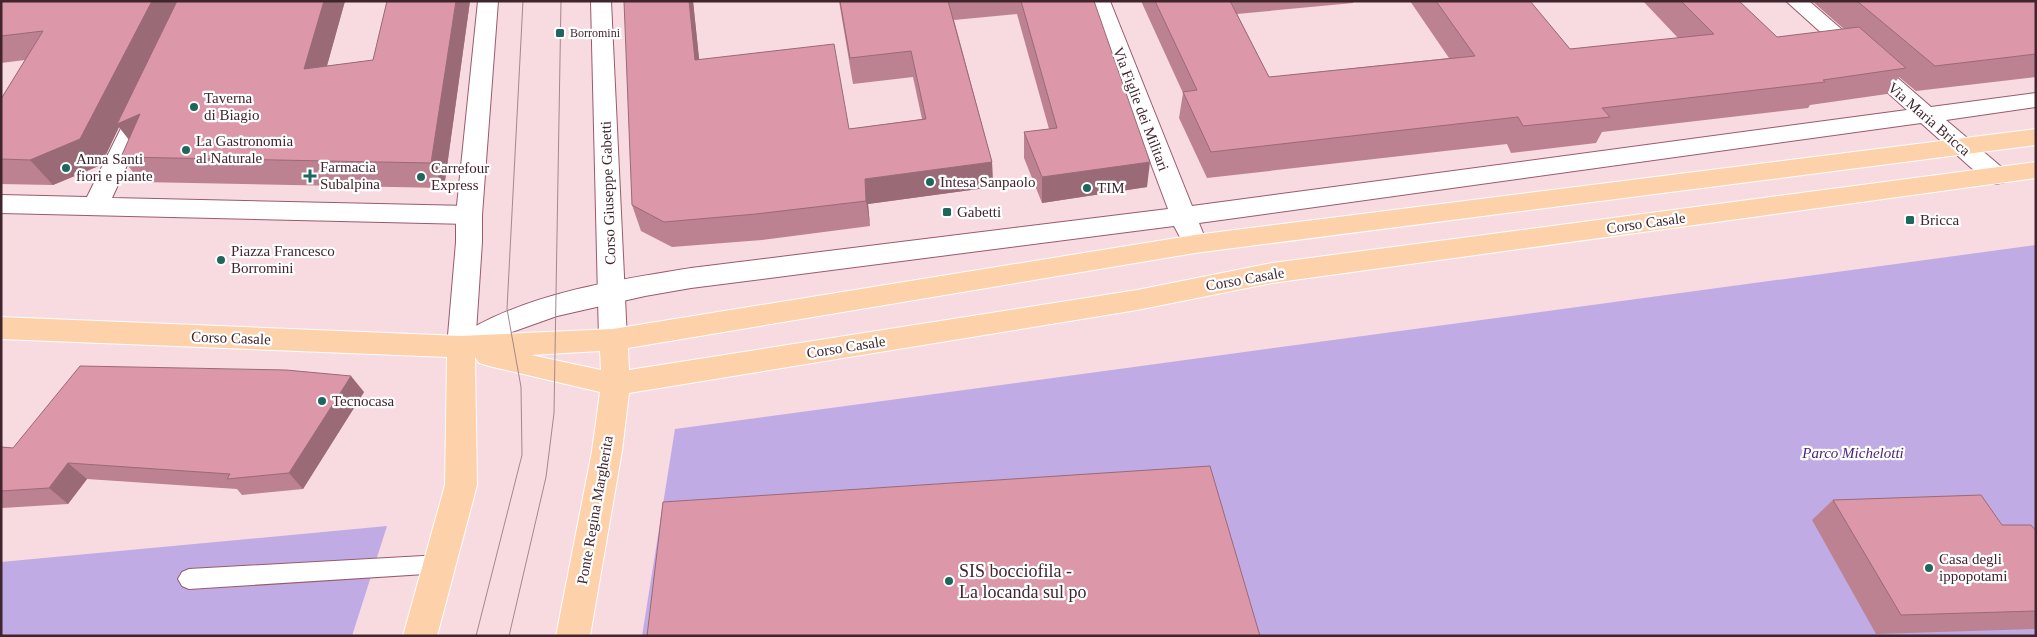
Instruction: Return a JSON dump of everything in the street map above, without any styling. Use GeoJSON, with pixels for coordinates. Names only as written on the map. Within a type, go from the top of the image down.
{"type":"FeatureCollection","features":[{"type":"Feature","properties":{"kind":"main road","name":"Corso Casale"},"geometry":{"type":"LineString","coordinates":[[1,328],[461,347],[613,340],[1195,244],[2036,137]]}},
{"type":"Feature","properties":{"kind":"main road","name":"Corso Casale"},"geometry":{"type":"LineString","coordinates":[[461,347],[556,372],[616,384],[1137,300],[1272,274],[2036,170]]}},
{"type":"Feature","properties":{"kind":"main road","name":"Corso Giuseppe Gabetti"},"geometry":{"type":"LineString","coordinates":[[613,340],[616,384]]}},
{"type":"Feature","properties":{"kind":"main road"},"geometry":{"type":"LineString","coordinates":[[420,636],[461,486],[461,347]]}},
{"type":"Feature","properties":{"kind":"main road","name":"Ponte Regina Margherita"},"geometry":{"type":"LineString","coordinates":[[573,636],[603,471],[616,384]]}},
{"type":"Feature","properties":{"kind":"street"},"geometry":{"type":"LineString","coordinates":[[461,347],[469,242],[469,215],[488,1]]}},
{"type":"Feature","properties":{"kind":"street","name":"Corso Giuseppe Gabetti"},"geometry":{"type":"LineString","coordinates":[[601,1],[613,340]]}},
{"type":"Feature","properties":{"kind":"street","name":"Via Figlie dei Militari"},"geometry":{"type":"LineString","coordinates":[[1100,1],[1182,216]]}},
{"type":"Feature","properties":{"kind":"street","name":"Via Maria Bricca"},"geometry":{"type":"LineString","coordinates":[[1796,1],[1924,115],[1996,176]]}},
{"type":"Feature","properties":{"kind":"street"},"geometry":{"type":"LineString","coordinates":[[95,207],[155,81]]}},
{"type":"Feature","properties":{"kind":"street"},"geometry":{"type":"LineString","coordinates":[[461,347],[508,322],[611,291],[691,278],[1182,216],[2036,100]]}},
{"type":"Feature","properties":{"kind":"street"},"geometry":{"type":"LineString","coordinates":[[1,204],[469,215]]}},
{"type":"Feature","properties":{"kind":"street"},"geometry":{"type":"LineString","coordinates":[[1182,216],[1195,244]]}},
{"type":"Feature","properties":{"kind":"lane"},"geometry":{"type":"LineString","coordinates":[[189,579],[441,564]]}},
{"type":"Feature","properties":{"kind":"green space","name":"Parco Michelotti"},"geometry":{"type":"Polygon","coordinates":[[[2036,245],[2036,636],[642,636],[675,429],[2036,245]]]}},
{"type":"Feature","properties":{"kind":"green space"},"geometry":{"type":"Polygon","coordinates":[[[387,526],[352,636],[1,636],[1,562],[387,526]]]}},
{"type":"Feature","properties":{"kind":"building"},"geometry":{"type":"Polygon","coordinates":[[[1,1],[152,1],[80,139],[30,160],[1,159],[1,99],[43,31],[1,36],[1,1]]]}},
{"type":"Feature","properties":{"kind":"building"},"geometry":{"type":"Polygon","coordinates":[[[177,1],[324,1],[304,69],[373,60],[387,1],[456,1],[431,163],[121,157],[140,114],[117,124],[177,1]]]}},
{"type":"Feature","properties":{"kind":"building"},"geometry":{"type":"Polygon","coordinates":[[[624,1],[689,1],[695,60],[834,44],[849,129],[926,119],[911,51],[850,58],[840,1],[948,1],[992,162],[865,179],[866,201],[756,214],[664,222],[632,205],[624,1]]]}},
{"type":"Feature","properties":{"kind":"building"},"geometry":{"type":"Polygon","coordinates":[[[1021,1],[1094,1],[1150,162],[1042,177],[1024,132],[1057,128],[1021,1]]]}},
{"type":"Feature","properties":{"kind":"building"},"geometry":{"type":"Polygon","coordinates":[[[1155,1],[1230,1],[1269,77],[1475,56],[1436,1],[1530,1],[1570,49],[1714,34],[1681,1],[1739,1],[1777,37],[1859,27],[1906,68],[1823,80],[1825,82],[1602,108],[1610,117],[1523,126],[1518,117],[1211,152],[1183,92],[1197,90],[1155,1]]]}},
{"type":"Feature","properties":{"kind":"building"},"geometry":{"type":"Polygon","coordinates":[[[1857,1],[2036,1],[2036,54],[1935,66],[1857,1]]]}},
{"type":"Feature","properties":{"kind":"building"},"geometry":{"type":"Polygon","coordinates":[[[80,366],[286,370],[351,376],[289,473],[227,479],[230,474],[68,463],[49,488],[1,491],[1,447],[13,448],[80,366]]]}},
{"type":"Feature","properties":{"kind":"building","name":"SIS bocciofila - La locanda sul po"},"geometry":{"type":"Polygon","coordinates":[[[1210,466],[1260,636],[647,636],[663,502],[1210,466]]]}},
{"type":"Feature","properties":{"kind":"building","name":"Casa degli ippopotami"},"geometry":{"type":"Polygon","coordinates":[[[1981,495],[2002,525],[2031,525],[2036,531],[2036,611],[1901,615],[1833,500],[1981,495]]]}},
{"type":"Feature","properties":{"kind":"tram line"},"geometry":{"type":"LineString","coordinates":[[476,636],[522,455],[521,387],[507,309],[523,1]]}},
{"type":"Feature","properties":{"kind":"tram line"},"geometry":{"type":"LineString","coordinates":[[509,636],[546,477],[554,413],[561,1]]}},
{"type":"Feature","properties":{"kind":"place","name":"Borromini"},"geometry":{"type":"Point","coordinates":[560,33]}},
{"type":"Feature","properties":{"kind":"place","name":"Taverna di Biagio"},"geometry":{"type":"Point","coordinates":[194,107]}},
{"type":"Feature","properties":{"kind":"place","name":"La Gastronomia al Naturale"},"geometry":{"type":"Point","coordinates":[186,150]}},
{"type":"Feature","properties":{"kind":"place","name":"Anna Santi fiori e piante"},"geometry":{"type":"Point","coordinates":[66,168]}},
{"type":"Feature","properties":{"kind":"place","name":"Farmacia Subalpina"},"geometry":{"type":"Point","coordinates":[310,176]}},
{"type":"Feature","properties":{"kind":"place","name":"Carrefour Express"},"geometry":{"type":"Point","coordinates":[421,177]}},
{"type":"Feature","properties":{"kind":"place","name":"Intesa Sanpaolo"},"geometry":{"type":"Point","coordinates":[930,182]}},
{"type":"Feature","properties":{"kind":"place","name":"TIM"},"geometry":{"type":"Point","coordinates":[1087,188]}},
{"type":"Feature","properties":{"kind":"place","name":"Gabetti"},"geometry":{"type":"Point","coordinates":[947,212]}},
{"type":"Feature","properties":{"kind":"place","name":"Bricca"},"geometry":{"type":"Point","coordinates":[1910,220]}},
{"type":"Feature","properties":{"kind":"place","name":"Piazza Francesco Borromini"},"geometry":{"type":"Point","coordinates":[221,260]}},
{"type":"Feature","properties":{"kind":"place","name":"Tecnocasa"},"geometry":{"type":"Point","coordinates":[322,401]}},
{"type":"Feature","properties":{"kind":"place","name":"Casa degli ippopotami"},"geometry":{"type":"Point","coordinates":[1929,568]}},
{"type":"Feature","properties":{"kind":"place","name":"SIS bocciofila - La locanda sul po"},"geometry":{"type":"Point","coordinates":[949,581]}}]}
